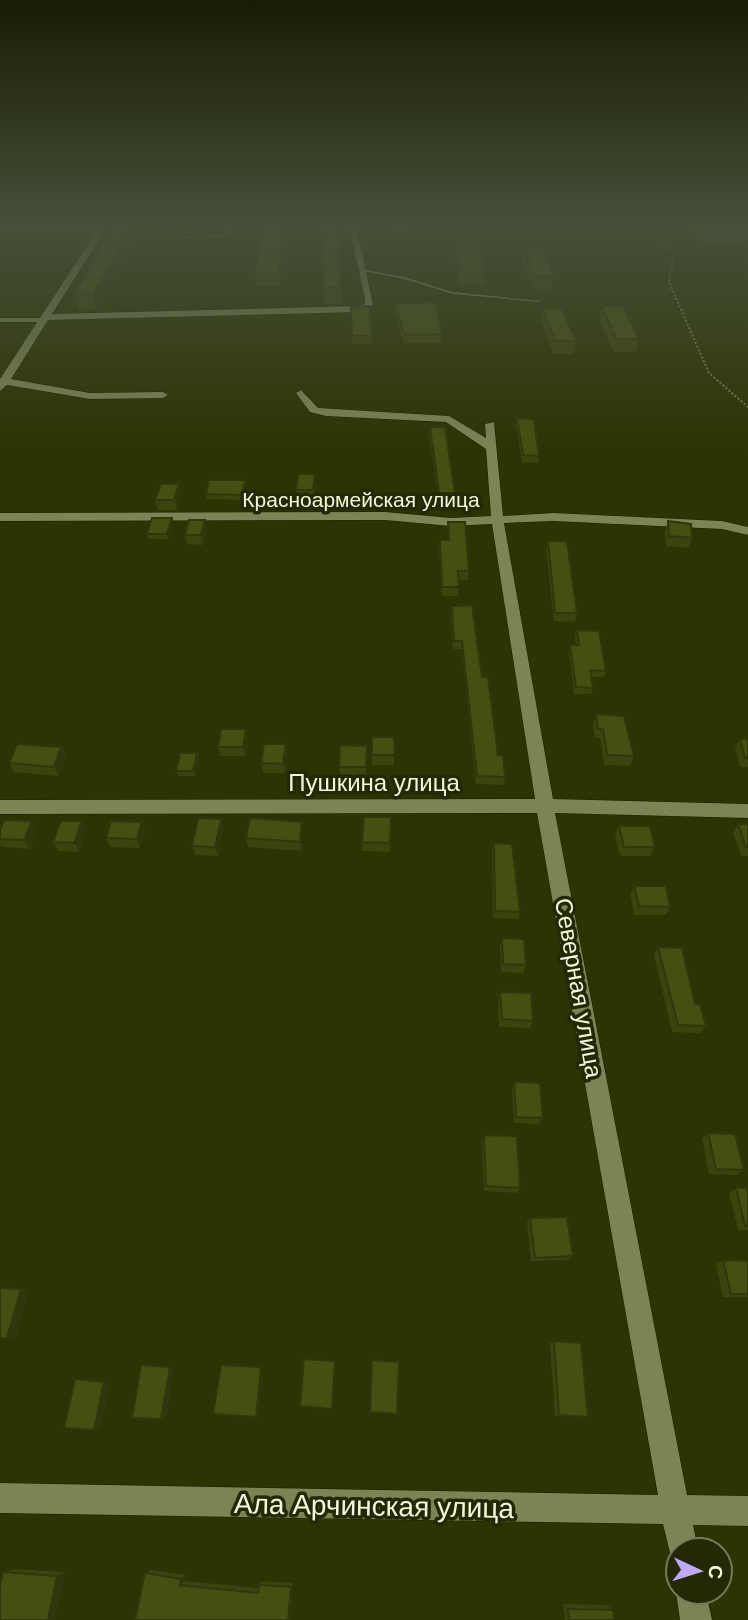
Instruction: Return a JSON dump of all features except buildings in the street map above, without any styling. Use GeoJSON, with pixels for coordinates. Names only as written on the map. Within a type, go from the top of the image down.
{"type":"FeatureCollection","features":[{"type":"Feature","properties":{"kind":"street"},"geometry":{"type":"LineString","coordinates":[[58,300],[2,385],[90,396],[163,395]]}},
{"type":"Feature","properties":{"kind":"street"},"geometry":{"type":"LineString","coordinates":[[46,319],[358,309],[369,305],[368,300]]}},
{"type":"Feature","properties":{"kind":"street"},"geometry":{"type":"LineString","coordinates":[[301,393],[314,410],[326,414],[449,419],[491,447]]}},
{"type":"Feature","properties":{"kind":"street","name":"Северная улица"},"geometry":{"type":"LineString","coordinates":[[490,424],[497,518],[545,806],[680,1536]]}},
{"type":"Feature","properties":{"kind":"street","name":"Красноармейская улица"},"geometry":{"type":"LineString","coordinates":[[0,517],[385,516],[451,522],[553,517],[722,525],[748,531]]}},
{"type":"Feature","properties":{"kind":"street","name":"Пушкина улица"},"geometry":{"type":"LineString","coordinates":[[0,807],[545,806],[748,811]]}},
{"type":"Feature","properties":{"kind":"street","name":"Ала Арчинская улица"},"geometry":{"type":"LineString","coordinates":[[0,1498],[676,1512],[748,1511]]}},
{"type":"Feature","properties":{"kind":"lane"},"geometry":{"type":"LineString","coordinates":[[524,300],[539,301]]}},
{"type":"Feature","properties":{"kind":"lane"},"geometry":{"type":"LineString","coordinates":[[0,320],[46,319]]}},
{"type":"Feature","properties":{"kind":"path"},"geometry":{"type":"LineString","coordinates":[[677,300],[709,373],[748,407]]}}]}
